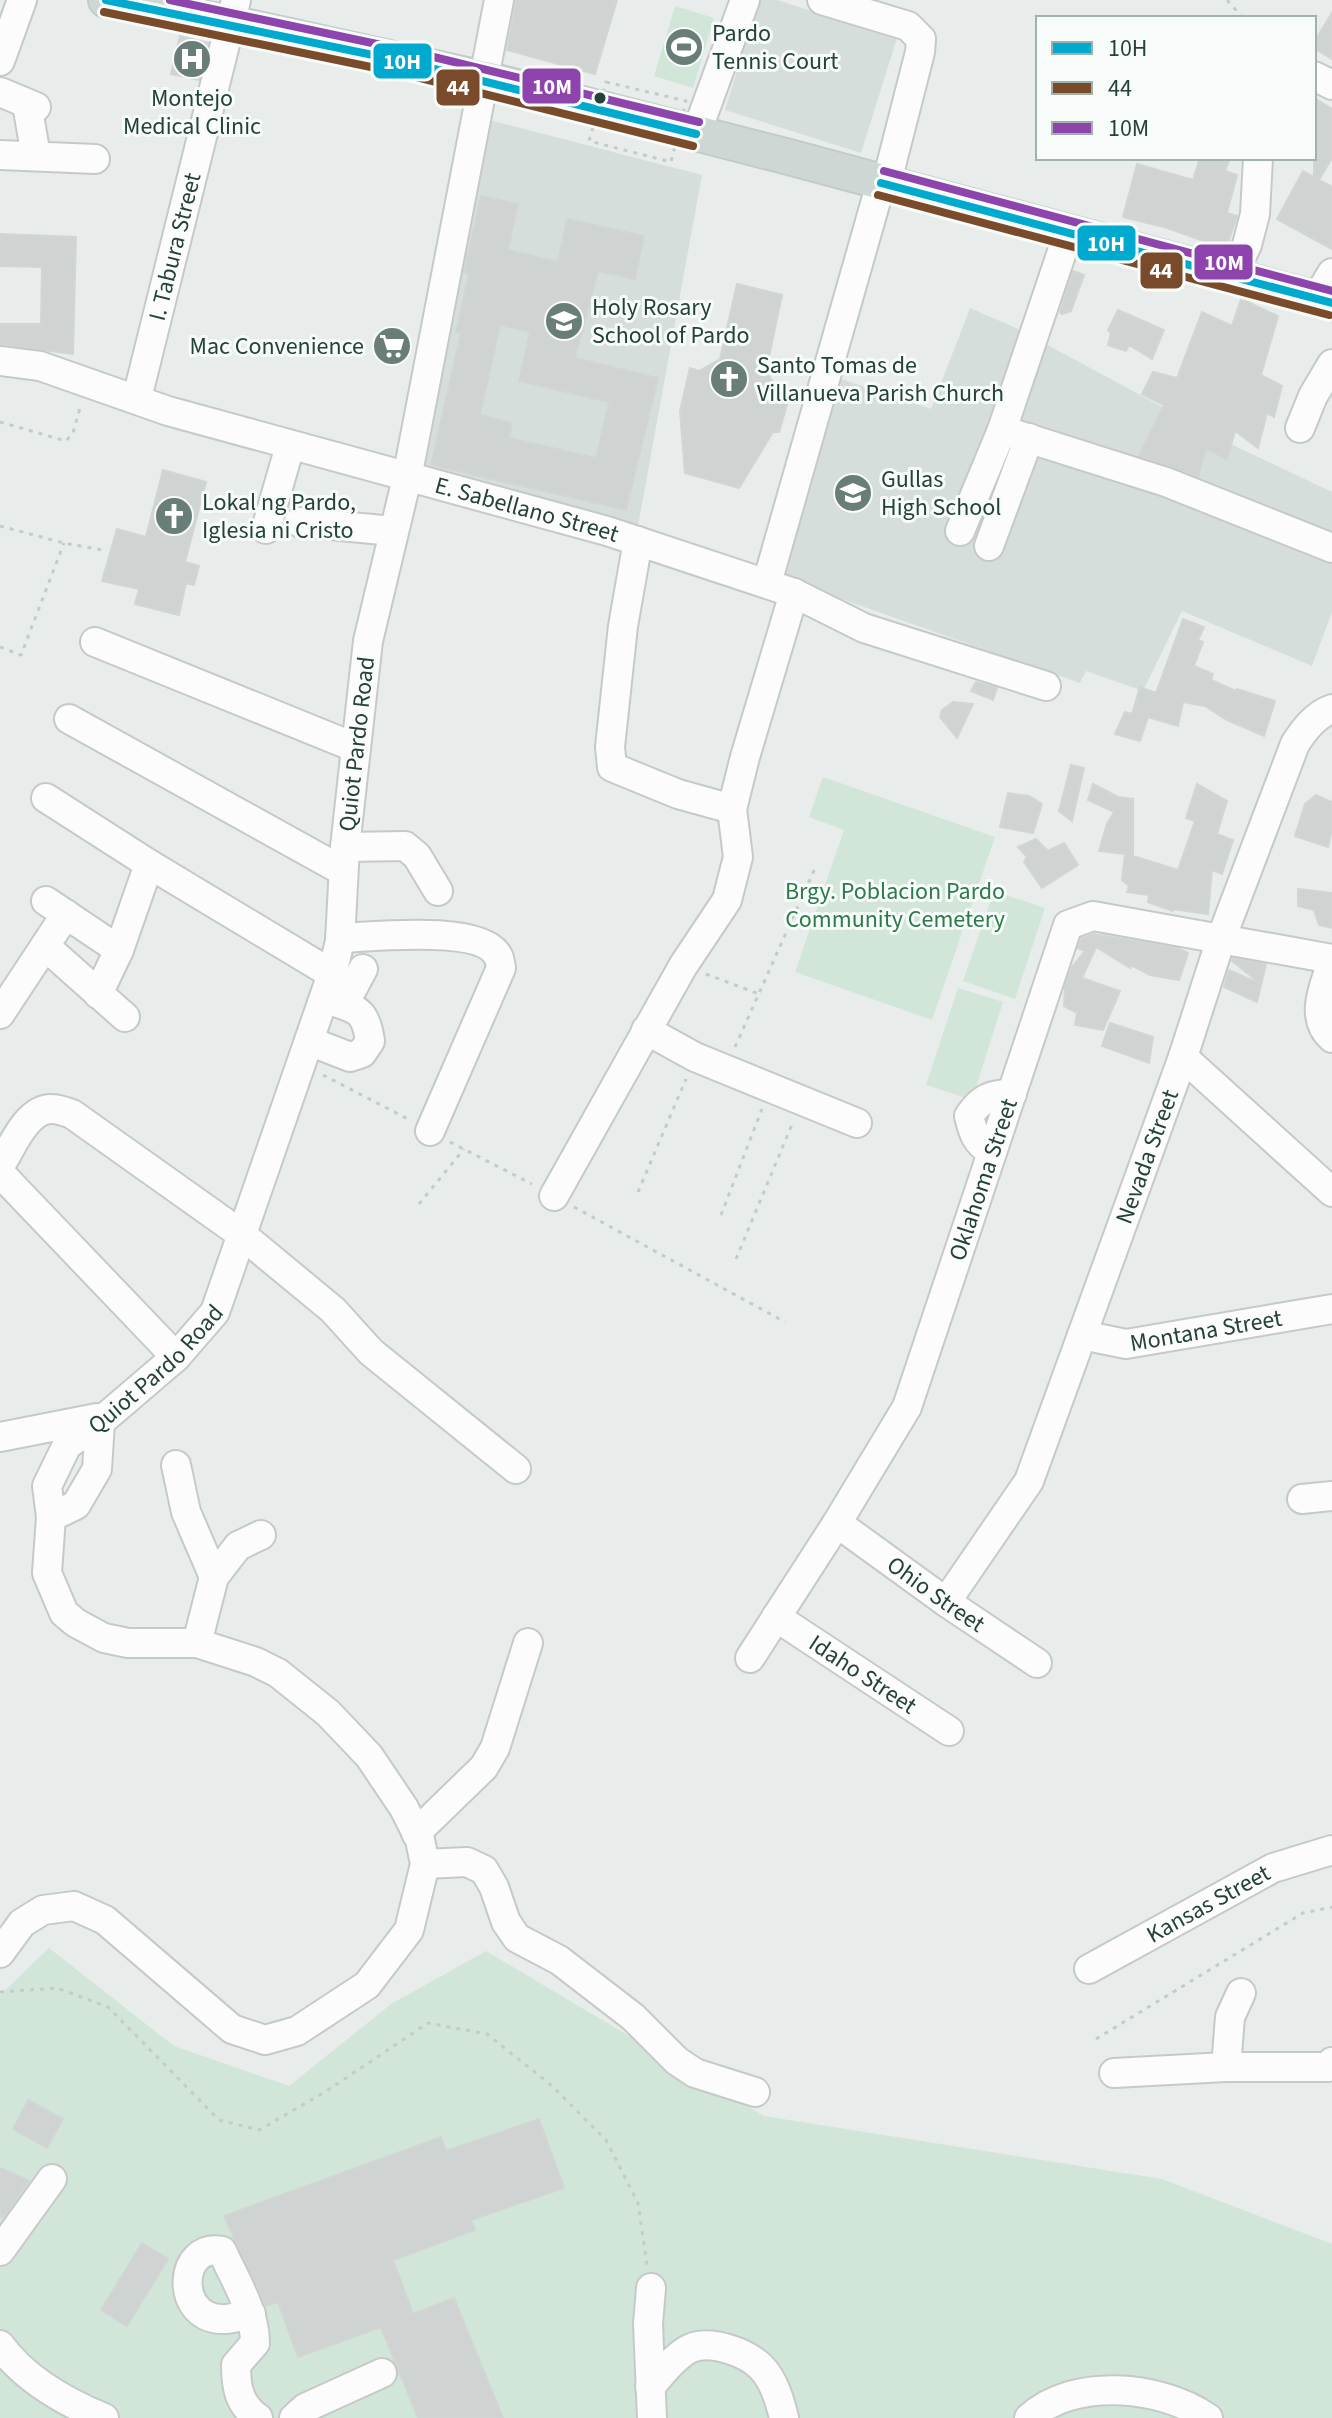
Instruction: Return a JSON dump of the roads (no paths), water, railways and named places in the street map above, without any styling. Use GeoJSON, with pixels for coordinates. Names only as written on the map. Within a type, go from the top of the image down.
{"type":"FeatureCollection","features":[{"type":"Feature","properties":{"kind":"main road"},"geometry":{"type":"LineString","coordinates":[[106,0],[233,12],[1068,234],[1232,275],[1327,292]]}},
{"type":"Feature","properties":{"kind":"street"},"geometry":{"type":"LineString","coordinates":[[0,61],[22,0]]}},
{"type":"Feature","properties":{"kind":"street","name":"Quiot Pardo Road"},"geometry":{"type":"LineString","coordinates":[[0,1953],[22,1923],[43,1910],[74,1906],[105,1920],[232,2029],[265,2040],[297,2031],[367,1985],[409,1930],[425,1864],[416,1833],[404,1808],[369,1756],[328,1713],[278,1673],[256,1662],[197,1643],[128,1643],[104,1638],[64,1613],[47,1573],[51,1517],[76,1505],[97,1469],[103,1419],[176,1357],[215,1312],[309,1041],[333,989],[340,938],[354,747],[368,641],[407,478],[499,0]]}},
{"type":"Feature","properties":{"kind":"street"},"geometry":{"type":"LineString","coordinates":[[696,134],[745,0]]}},
{"type":"Feature","properties":{"kind":"street"},"geometry":{"type":"LineString","coordinates":[[767,583],[921,46],[921,39],[908,26],[822,0]]}},
{"type":"Feature","properties":{"kind":"street","name":"I. Tabura Street"},"geometry":{"type":"LineString","coordinates":[[137,398],[233,12]]}},
{"type":"Feature","properties":{"kind":"street"},"geometry":{"type":"LineString","coordinates":[[0,92],[32,106],[36,156]]}},
{"type":"Feature","properties":{"kind":"street"},"geometry":{"type":"LineString","coordinates":[[0,155],[95,159]]}},
{"type":"Feature","properties":{"kind":"street"},"geometry":{"type":"LineString","coordinates":[[1232,275],[1247,245],[1255,214],[1258,160]]}},
{"type":"Feature","properties":{"kind":"street"},"geometry":{"type":"LineString","coordinates":[[989,546],[1068,234]]}},
{"type":"Feature","properties":{"kind":"street","name":"E. Sabellano Street"},"geometry":{"type":"LineString","coordinates":[[0,361],[40,366],[168,411],[638,541],[794,593],[864,628],[1046,686]]}},
{"type":"Feature","properties":{"kind":"street"},"geometry":{"type":"LineString","coordinates":[[1300,428],[1313,396],[1332,364]]}},
{"type":"Feature","properties":{"kind":"street"},"geometry":{"type":"LineString","coordinates":[[960,531],[1016,434]]}},
{"type":"Feature","properties":{"kind":"street"},"geometry":{"type":"LineString","coordinates":[[1016,434],[1166,482],[1332,548]]}},
{"type":"Feature","properties":{"kind":"street"},"geometry":{"type":"LineString","coordinates":[[266,529],[290,446]]}},
{"type":"Feature","properties":{"kind":"street"},"geometry":{"type":"LineString","coordinates":[[299,522],[393,531]]}},
{"type":"Feature","properties":{"kind":"street"},"geometry":{"type":"LineString","coordinates":[[638,541],[623,626],[610,747],[612,767],[678,794],[732,809]]}},
{"type":"Feature","properties":{"kind":"street"},"geometry":{"type":"LineString","coordinates":[[554,1196],[683,966],[727,900],[738,857],[732,809],[794,593]]}},
{"type":"Feature","properties":{"kind":"street"},"geometry":{"type":"LineString","coordinates":[[95,642],[354,747]]}},
{"type":"Feature","properties":{"kind":"street","name":"Nevada Street"},"geometry":{"type":"LineString","coordinates":[[946,1602],[1029,1481],[1183,1057],[1221,939],[1295,744],[1303,731],[1323,712],[1332,709]]}},
{"type":"Feature","properties":{"kind":"street"},"geometry":{"type":"LineString","coordinates":[[69,719],[344,859],[405,846],[417,856],[438,891]]}},
{"type":"Feature","properties":{"kind":"street"},"geometry":{"type":"LineString","coordinates":[[46,798],[333,989],[388,1018],[384,1033]]}},
{"type":"Feature","properties":{"kind":"street"},"geometry":{"type":"LineString","coordinates":[[98,994],[119,950],[149,864]]}},
{"type":"Feature","properties":{"kind":"street"},"geometry":{"type":"LineString","coordinates":[[0,1014],[45,946],[56,908],[119,950]]}},
{"type":"Feature","properties":{"kind":"street","name":"Oklahoma Street"},"geometry":{"type":"LineString","coordinates":[[750,1658],[907,1407],[1068,925],[1093,916],[1332,960]]}},
{"type":"Feature","properties":{"kind":"street"},"geometry":{"type":"LineString","coordinates":[[340,938],[425,933],[489,946],[498,955],[501,968],[430,1131]]}},
{"type":"Feature","properties":{"kind":"street"},"geometry":{"type":"LineString","coordinates":[[45,946],[125,1017]]}},
{"type":"Feature","properties":{"kind":"street"},"geometry":{"type":"LineString","coordinates":[[1332,960],[1320,999],[1319,1018],[1332,1038]]}},
{"type":"Feature","properties":{"kind":"street"},"geometry":{"type":"LineString","coordinates":[[333,989],[363,969]]}},
{"type":"Feature","properties":{"kind":"street"},"geometry":{"type":"LineString","coordinates":[[309,1041],[350,1057],[362,1053],[370,1041],[367,1021],[333,989]]}},
{"type":"Feature","properties":{"kind":"street"},"geometry":{"type":"LineString","coordinates":[[646,1030],[695,1057],[857,1123]]}},
{"type":"Feature","properties":{"kind":"street"},"geometry":{"type":"LineString","coordinates":[[1183,1057],[1332,1192]]}},
{"type":"Feature","properties":{"kind":"street"},"geometry":{"type":"LineString","coordinates":[[0,1166],[32,1116],[53,1109],[72,1114],[241,1234],[333,1310],[371,1352],[516,1469]]}},
{"type":"Feature","properties":{"kind":"street"},"geometry":{"type":"LineString","coordinates":[[0,1173],[176,1357]]}},
{"type":"Feature","properties":{"kind":"street","name":"Montana Street"},"geometry":{"type":"LineString","coordinates":[[1082,1335],[1126,1344],[1332,1309]]}},
{"type":"Feature","properties":{"kind":"street"},"geometry":{"type":"LineString","coordinates":[[0,1437],[103,1419]]}},
{"type":"Feature","properties":{"kind":"street"},"geometry":{"type":"LineString","coordinates":[[176,1465],[186,1512],[214,1577]]}},
{"type":"Feature","properties":{"kind":"street"},"geometry":{"type":"LineString","coordinates":[[1302,1499],[1332,1496]]}},
{"type":"Feature","properties":{"kind":"street","name":"Ohio Street"},"geometry":{"type":"LineString","coordinates":[[837,1523],[1037,1663]]}},
{"type":"Feature","properties":{"kind":"street"},"geometry":{"type":"LineString","coordinates":[[197,1643],[214,1577],[238,1546],[261,1535]]}},
{"type":"Feature","properties":{"kind":"street","name":"Idaho Street"},"geometry":{"type":"LineString","coordinates":[[776,1617],[949,1731]]}},
{"type":"Feature","properties":{"kind":"street"},"geometry":{"type":"LineString","coordinates":[[416,1833],[484,1767],[495,1748],[528,1643]]}},
{"type":"Feature","properties":{"kind":"street","name":"Kansas Street"},"geometry":{"type":"LineString","coordinates":[[1089,1969],[1273,1868],[1332,1850]]}},
{"type":"Feature","properties":{"kind":"street"},"geometry":{"type":"LineString","coordinates":[[425,1864],[467,1862],[484,1870],[494,1887],[506,1922],[517,1938],[559,1960],[633,2017],[695,2073],[755,2092]]}},
{"type":"Feature","properties":{"kind":"street"},"geometry":{"type":"LineString","coordinates":[[1226,2067],[1230,2017],[1241,1993]]}},
{"type":"Feature","properties":{"kind":"street"},"geometry":{"type":"LineString","coordinates":[[1114,2073],[1226,2067],[1328,2067],[1332,2062]]}},
{"type":"Feature","properties":{"kind":"street"},"geometry":{"type":"LineString","coordinates":[[0,2251],[52,2179]]}},
{"type":"Feature","properties":{"kind":"street"},"geometry":{"type":"LineString","coordinates":[[651,2288],[648,2324],[652,2418]]}},
{"type":"Feature","properties":{"kind":"street"},"geometry":{"type":"LineString","coordinates":[[251,2314],[255,2343],[236,2365],[236,2380],[239,2399],[258,2418]]}},
{"type":"Feature","properties":{"kind":"street"},"geometry":{"type":"LineString","coordinates":[[0,2345],[8,2356],[45,2388],[69,2404],[104,2418]]}},
{"type":"Feature","properties":{"kind":"street"},"geometry":{"type":"LineString","coordinates":[[650,2387],[690,2349],[705,2346],[731,2349],[761,2367],[776,2391],[784,2418]]}},
{"type":"Feature","properties":{"kind":"street"},"geometry":{"type":"LineString","coordinates":[[294,2418],[305,2408],[382,2373]]}},
{"type":"Feature","properties":{"kind":"street"},"geometry":{"type":"LineString","coordinates":[[1029,2418],[1052,2401],[1075,2393],[1102,2389],[1191,2406],[1208,2418]]}},
{"type":"Feature","properties":{"kind":"place","name":"Pardo Tennis Court"},"geometry":{"type":"Point","coordinates":[684,47]}},
{"type":"Feature","properties":{"kind":"place","name":"Montejo Medical Clinic"},"geometry":{"type":"Point","coordinates":[192,59]}},
{"type":"Feature","properties":{"kind":"place","name":"Holy Rosary School of Pardo"},"geometry":{"type":"Point","coordinates":[564,321]}},
{"type":"Feature","properties":{"kind":"place","name":"Mac Convenience"},"geometry":{"type":"Point","coordinates":[392,346]}},
{"type":"Feature","properties":{"kind":"place","name":"Santo Tomas de Villanueva Parish Church"},"geometry":{"type":"Point","coordinates":[729,379]}},
{"type":"Feature","properties":{"kind":"place","name":"Gullas High School"},"geometry":{"type":"Point","coordinates":[853,493]}},
{"type":"Feature","properties":{"kind":"place","name":"Lokal ng Pardo, Iglesia ni Cristo"},"geometry":{"type":"Point","coordinates":[174,516]}},
{"type":"Feature","properties":{"kind":"park label","name":"Brgy. Poblacion Pardo Community Cemetery"},"geometry":{"type":"Point","coordinates":[895,905]}}]}
